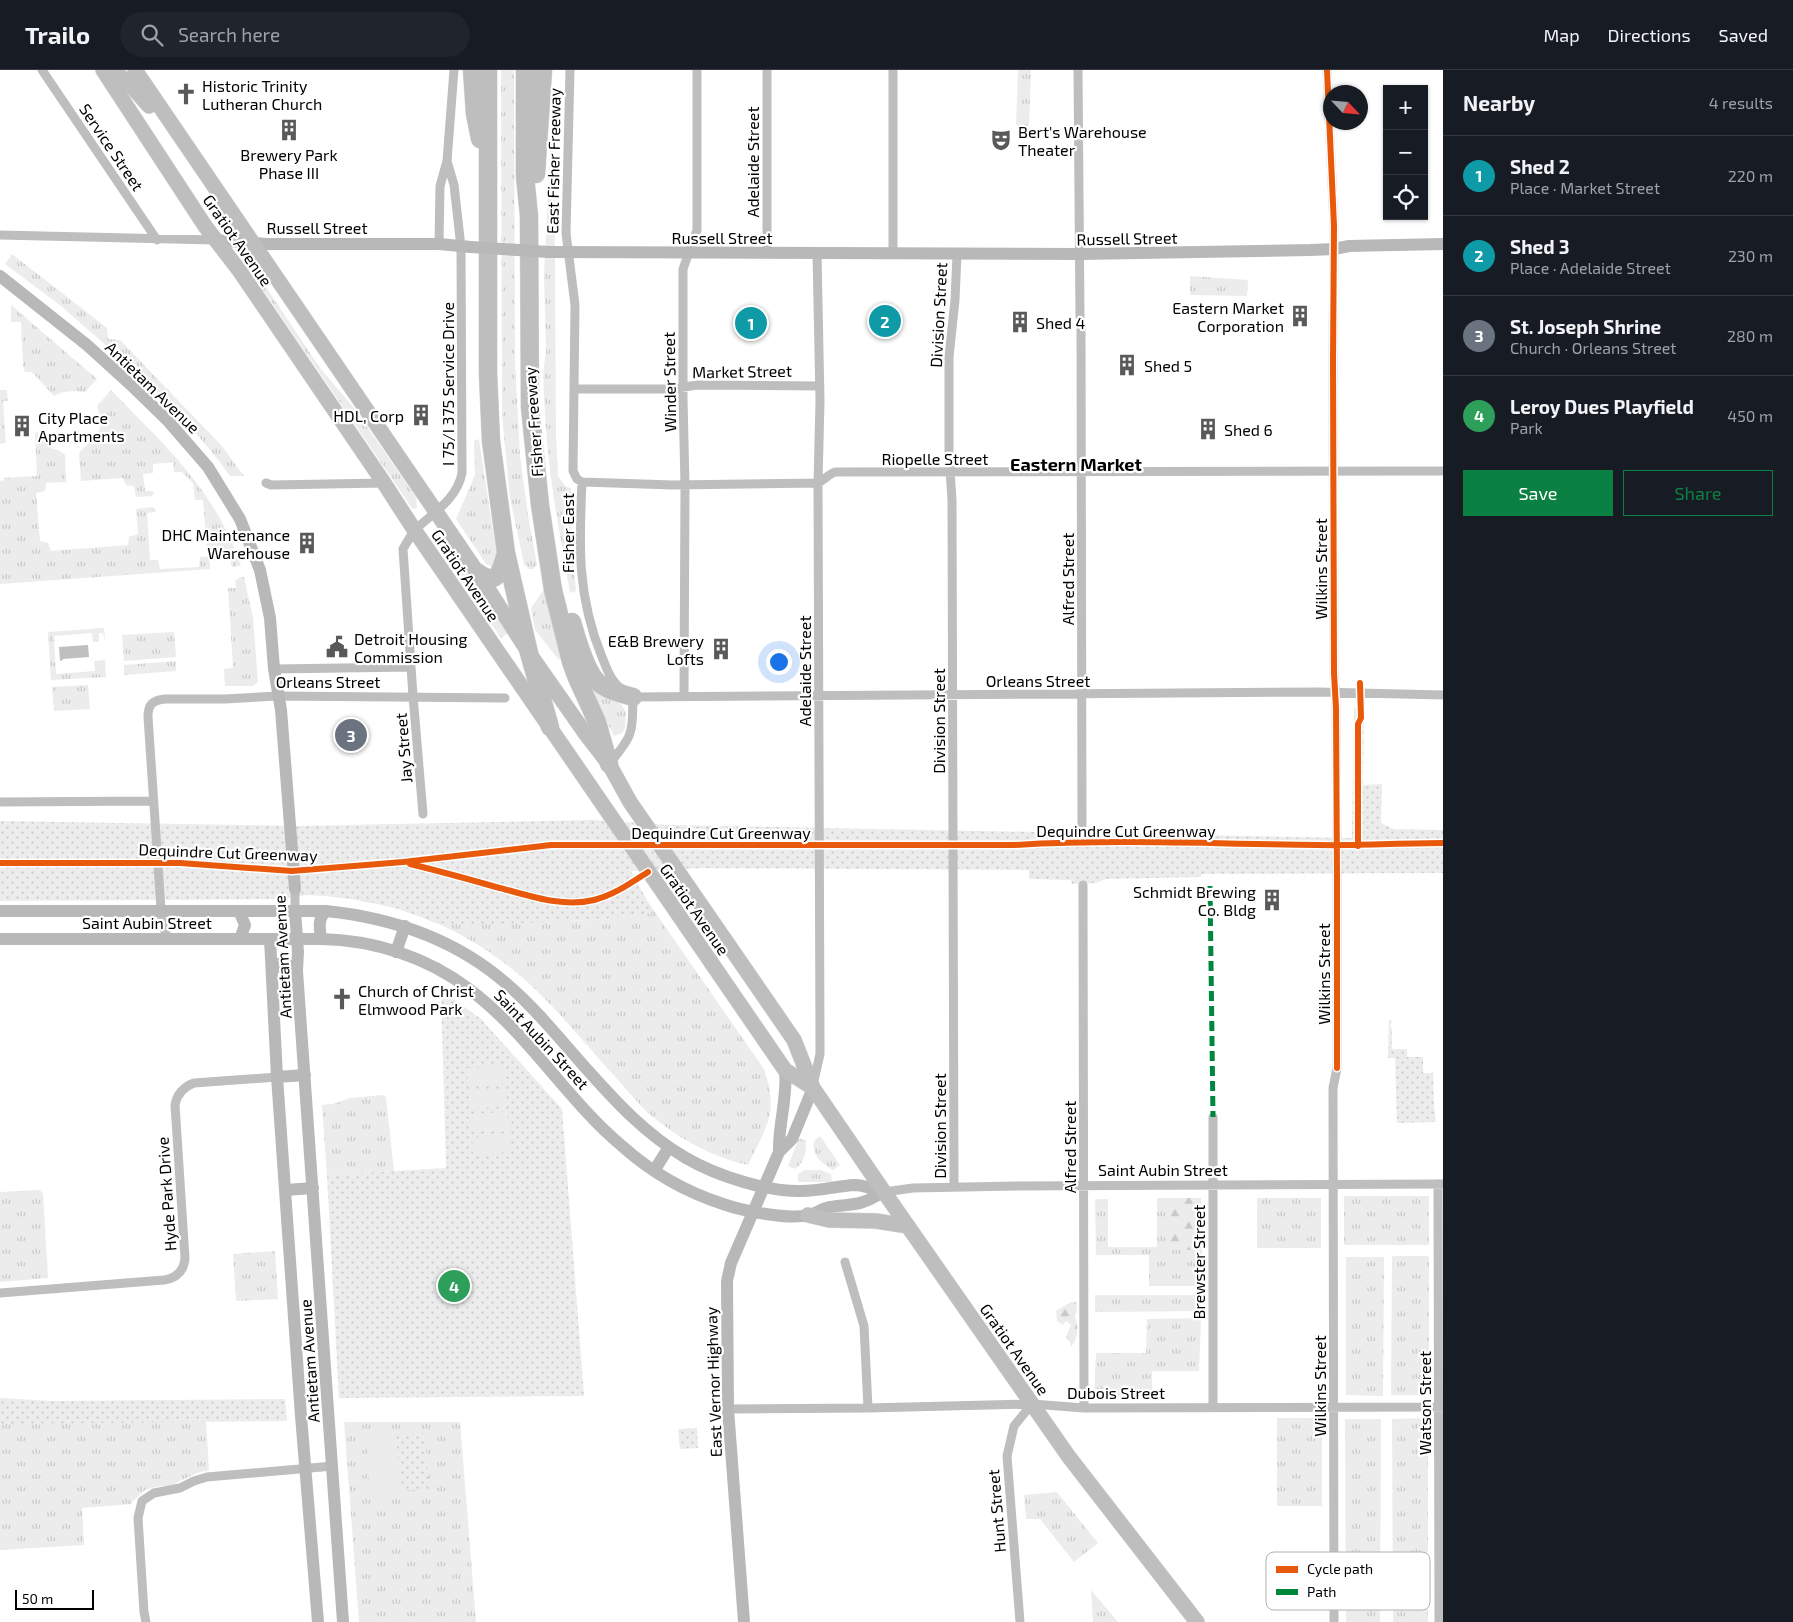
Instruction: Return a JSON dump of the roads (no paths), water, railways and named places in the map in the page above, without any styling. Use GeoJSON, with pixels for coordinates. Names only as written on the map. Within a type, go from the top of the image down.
{"type":"FeatureCollection","features":[{"type":"Feature","properties":{"kind":"highway"},"geometry":{"type":"LineString","coordinates":[[472,70],[475,114],[488,177]]}},
{"type":"Feature","properties":{"kind":"highway"},"geometry":{"type":"LineString","coordinates":[[488,70],[488,407],[494,474],[506,553],[529,653],[550,727]]}},
{"type":"Feature","properties":{"kind":"highway","name":"Fisher Freeway"},"geometry":{"type":"LineString","coordinates":[[525,70],[525,176],[529,216],[530,407],[540,505],[553,590],[568,648],[577,678],[597,722],[609,764]]}},
{"type":"Feature","properties":{"kind":"highway"},"geometry":{"type":"LineString","coordinates":[[529,216],[536,174],[543,70]]}},
{"type":"Feature","properties":{"kind":"highway"},"geometry":{"type":"LineString","coordinates":[[540,505],[549,522],[555,558],[569,615],[590,672],[605,687],[633,697]]}},
{"type":"Feature","properties":{"kind":"highway"},"geometry":{"type":"LineString","coordinates":[[477,572],[488,578],[498,576],[502,570],[506,553]]}},
{"type":"Feature","properties":{"kind":"main road","name":"Gratiot Avenue"},"geometry":{"type":"LineString","coordinates":[[103,70],[215,240],[239,270],[415,531],[785,1070],[813,1088]]}},
{"type":"Feature","properties":{"kind":"main road"},"geometry":{"type":"LineString","coordinates":[[110,70],[126,80],[145,101],[248,243]]}},
{"type":"Feature","properties":{"kind":"main road","name":"Gratiot Avenue"},"geometry":{"type":"LineString","coordinates":[[135,70],[248,243],[436,512],[584,733],[609,764],[630,802],[794,1040],[813,1088],[884,1192],[1080,1473],[1197,1622]]}},
{"type":"Feature","properties":{"kind":"main road"},"geometry":{"type":"LineString","coordinates":[[808,1215],[829,1220],[876,1221],[908,1226]]}},
{"type":"Feature","properties":{"kind":"street","name":"Service Street"},"geometry":{"type":"LineString","coordinates":[[42,70],[157,240]]}},
{"type":"Feature","properties":{"kind":"street"},"geometry":{"type":"LineString","coordinates":[[438,244],[440,186],[447,162],[454,70]]}},
{"type":"Feature","properties":{"kind":"street","name":"East Fisher Freeway"},"geometry":{"type":"LineString","coordinates":[[568,253],[566,233],[570,70]]}},
{"type":"Feature","properties":{"kind":"street","name":"Winder Street"},"geometry":{"type":"LineString","coordinates":[[684,696],[684,269],[697,230],[697,70]]}},
{"type":"Feature","properties":{"kind":"street","name":"Adelaide Street"},"geometry":{"type":"LineString","coordinates":[[767,70],[767,254]]}},
{"type":"Feature","properties":{"kind":"street"},"geometry":{"type":"LineString","coordinates":[[892,254],[893,70]]}},
{"type":"Feature","properties":{"kind":"street"},"geometry":{"type":"LineString","coordinates":[[1078,70],[1080,317]]}},
{"type":"Feature","properties":{"kind":"street","name":"Wilkins Street"},"geometry":{"type":"LineString","coordinates":[[1327,70],[1334,249],[1337,834],[1337,1068],[1333,1088],[1334,1552]]}},
{"type":"Feature","properties":{"kind":"street","name":"I 75/I 375 Service Drive"},"geometry":{"type":"LineString","coordinates":[[436,512],[457,490],[462,473],[466,247],[454,185],[447,162]]}},
{"type":"Feature","properties":{"kind":"street","name":"Russell Street"},"geometry":{"type":"LineString","coordinates":[[1,236],[215,240],[248,243],[438,244],[568,253],[957,255],[1180,253],[1443,244]]}},
{"type":"Feature","properties":{"kind":"street","name":"Fisher East"},"geometry":{"type":"LineString","coordinates":[[568,253],[575,305],[573,471],[577,479],[582,482],[579,536],[580,568],[588,616],[609,675],[618,687],[633,697]]}},
{"type":"Feature","properties":{"kind":"street","name":"Adelaide Street"},"geometry":{"type":"LineString","coordinates":[[813,1088],[820,1054],[818,483],[820,386],[817,254]]}},
{"type":"Feature","properties":{"kind":"street","name":"Division Street"},"geometry":{"type":"LineString","coordinates":[[954,1187],[953,695],[951,473],[949,455],[950,357],[957,255]]}},
{"type":"Feature","properties":{"kind":"street","name":"Antietam Avenue"},"geometry":{"type":"LineString","coordinates":[[0,276],[64,326],[130,384],[187,442],[222,487],[244,527],[260,570],[270,618],[274,669],[281,710],[295,889],[298,939],[297,971],[343,1622]]}},
{"type":"Feature","properties":{"kind":"street","name":"Alfred Street"},"geometry":{"type":"LineString","coordinates":[[1081,327],[1082,832]]}},
{"type":"Feature","properties":{"kind":"street","name":"Market Street"},"geometry":{"type":"LineString","coordinates":[[574,390],[660,390],[697,385],[820,386]]}},
{"type":"Feature","properties":{"kind":"street","name":"Riopelle Street"},"geometry":{"type":"LineString","coordinates":[[582,482],[685,484],[818,483],[835,472],[1443,471]]}},
{"type":"Feature","properties":{"kind":"street"},"geometry":{"type":"LineString","coordinates":[[266,483],[271,485],[384,483]]}},
{"type":"Feature","properties":{"kind":"street","name":"Jay Street"},"geometry":{"type":"LineString","coordinates":[[424,814],[413,696],[403,549],[415,531],[436,512]]}},
{"type":"Feature","properties":{"kind":"street","name":"Orleans Street"},"geometry":{"type":"LineString","coordinates":[[274,669],[411,667]]}},
{"type":"Feature","properties":{"kind":"street","name":"Orleans Street"},"geometry":{"type":"LineString","coordinates":[[633,697],[1335,693],[1443,696]]}},
{"type":"Feature","properties":{"kind":"street","name":"Orleans Street"},"geometry":{"type":"LineString","coordinates":[[153,801],[148,709],[151,703],[157,700],[278,696],[506,698]]}},
{"type":"Feature","properties":{"kind":"street"},"geometry":{"type":"LineString","coordinates":[[609,764],[630,736],[633,724],[633,697]]}},
{"type":"Feature","properties":{"kind":"street"},"geometry":{"type":"LineString","coordinates":[[0,802],[153,801],[162,924],[168,938]]}},
{"type":"Feature","properties":{"kind":"street","name":"Alfred Street"},"geometry":{"type":"LineString","coordinates":[[1083,885],[1084,1408]]}},
{"type":"Feature","properties":{"kind":"street"},"geometry":{"type":"LineString","coordinates":[[239,911],[245,925],[240,939]]}},
{"type":"Feature","properties":{"kind":"street"},"geometry":{"type":"LineString","coordinates":[[321,939],[319,923],[326,911]]}},
{"type":"Feature","properties":{"kind":"street","name":"Saint Aubin Street"},"geometry":{"type":"LineString","coordinates":[[0,912],[326,911],[367,916],[405,926],[437,938],[462,951],[509,985],[627,1114],[669,1148],[688,1159],[734,1178],[764,1186],[801,1191],[856,1185],[884,1192]]}},
{"type":"Feature","properties":{"kind":"street"},"geometry":{"type":"LineString","coordinates":[[396,952],[405,926]]}},
{"type":"Feature","properties":{"kind":"street","name":"Saint Aubin Street"},"geometry":{"type":"LineString","coordinates":[[0,939],[321,939],[362,943],[419,960],[444,972],[490,1006],[510,1025],[601,1126],[620,1145],[654,1171],[696,1194],[734,1208],[753,1212],[775,1215],[808,1215],[826,1208],[864,1202],[884,1192],[913,1188],[1084,1185],[1440,1184]]}},
{"type":"Feature","properties":{"kind":"street","name":"Antietam Avenue"},"geometry":{"type":"LineString","coordinates":[[270,939],[277,1077],[318,1622]]}},
{"type":"Feature","properties":{"kind":"street"},"geometry":{"type":"LineString","coordinates":[[272,971],[279,964],[285,963],[297,971]]}},
{"type":"Feature","properties":{"kind":"street","name":"East Vernor Highway"},"geometry":{"type":"LineString","coordinates":[[779,1152],[778,1133],[786,1088],[785,1070]]}},
{"type":"Feature","properties":{"kind":"street"},"geometry":{"type":"LineString","coordinates":[[277,1077],[305,1075]]}},
{"type":"Feature","properties":{"kind":"street","name":"Hyde Park Drive"},"geometry":{"type":"LineString","coordinates":[[0,1293],[164,1280],[175,1277],[182,1269],[185,1258],[175,1105],[178,1095],[194,1083],[277,1077]]}},
{"type":"Feature","properties":{"kind":"street","name":"East Vernor Highway"},"geometry":{"type":"LineString","coordinates":[[744,1622],[728,1409],[728,1271],[779,1152],[792,1139],[813,1088]]}},
{"type":"Feature","properties":{"kind":"street","name":"Brewster Street"},"geometry":{"type":"LineString","coordinates":[[1213,1117],[1213,1407]]}},
{"type":"Feature","properties":{"kind":"street"},"geometry":{"type":"LineString","coordinates":[[654,1171],[669,1148]]}},
{"type":"Feature","properties":{"kind":"street","name":"Watson Street"},"geometry":{"type":"LineString","coordinates":[[1439,1622],[1441,1407],[1440,1184]]}},
{"type":"Feature","properties":{"kind":"street"},"geometry":{"type":"LineString","coordinates":[[286,1190],[313,1188]]}},
{"type":"Feature","properties":{"kind":"street"},"geometry":{"type":"LineString","coordinates":[[846,1262],[864,1326],[868,1408]]}},
{"type":"Feature","properties":{"kind":"street","name":"Dubois Street"},"geometry":{"type":"LineString","coordinates":[[728,1409],[1032,1404],[1084,1408],[1441,1407]]}},
{"type":"Feature","properties":{"kind":"street","name":"Hunt Street"},"geometry":{"type":"LineString","coordinates":[[1020,1622],[1007,1456],[1014,1426],[1032,1404]]}},
{"type":"Feature","properties":{"kind":"street"},"geometry":{"type":"LineString","coordinates":[[146,1622],[138,1518],[142,1501],[145,1498],[154,1493],[180,1488],[207,1476],[333,1466]]}},
{"type":"Feature","properties":{"kind":"place","name":"Historic Trinity Lutheran Church"},"geometry":{"type":"Point","coordinates":[186,94]}},
{"type":"Feature","properties":{"kind":"place","name":"Brewery Park Phase III"},"geometry":{"type":"Point","coordinates":[289,130]}},
{"type":"Feature","properties":{"kind":"place","name":"Bert's Warehouse Theater"},"geometry":{"type":"Point","coordinates":[1001,140]}},
{"type":"Feature","properties":{"kind":"place","name":"Eastern Market Corporation"},"geometry":{"type":"Point","coordinates":[1300,316]}},
{"type":"Feature","properties":{"kind":"place","name":"Shed 3"},"geometry":{"type":"Point","coordinates":[885,321]}},
{"type":"Feature","properties":{"kind":"place","name":"Shed 4"},"geometry":{"type":"Point","coordinates":[1020,322]}},
{"type":"Feature","properties":{"kind":"place","name":"Shed 2"},"geometry":{"type":"Point","coordinates":[751,323]}},
{"type":"Feature","properties":{"kind":"place","name":"Shed 5"},"geometry":{"type":"Point","coordinates":[1127,365]}},
{"type":"Feature","properties":{"kind":"place","name":"HDL, Corp"},"geometry":{"type":"Point","coordinates":[421,415]}},
{"type":"Feature","properties":{"kind":"place","name":"City Place Apartments"},"geometry":{"type":"Point","coordinates":[22,426]}},
{"type":"Feature","properties":{"kind":"place","name":"Shed 6"},"geometry":{"type":"Point","coordinates":[1208,429]}},
{"type":"Feature","properties":{"kind":"place","name":"DHC Maintenance Warehouse"},"geometry":{"type":"Point","coordinates":[307,543]}},
{"type":"Feature","properties":{"kind":"place","name":"Detroit Housing Commission"},"geometry":{"type":"Point","coordinates":[337,647]}},
{"type":"Feature","properties":{"kind":"place","name":"E&B Brewery Lofts"},"geometry":{"type":"Point","coordinates":[721,649]}},
{"type":"Feature","properties":{"kind":"place","name":"St. Joseph Shrine"},"geometry":{"type":"Point","coordinates":[351,735]}},
{"type":"Feature","properties":{"kind":"place","name":"Schmidt Brewing Co. Bldg"},"geometry":{"type":"Point","coordinates":[1272,900]}},
{"type":"Feature","properties":{"kind":"place","name":"Church of Christ Elmwood Park"},"geometry":{"type":"Point","coordinates":[342,999]}},
{"type":"Feature","properties":{"kind":"place","name":"Leroy Dues Playfield"},"geometry":{"type":"Point","coordinates":[454,1286]}},
{"type":"Feature","properties":{"kind":"district","name":"Eastern Market"},"geometry":{"type":"Point","coordinates":[1076,464]}}]}
